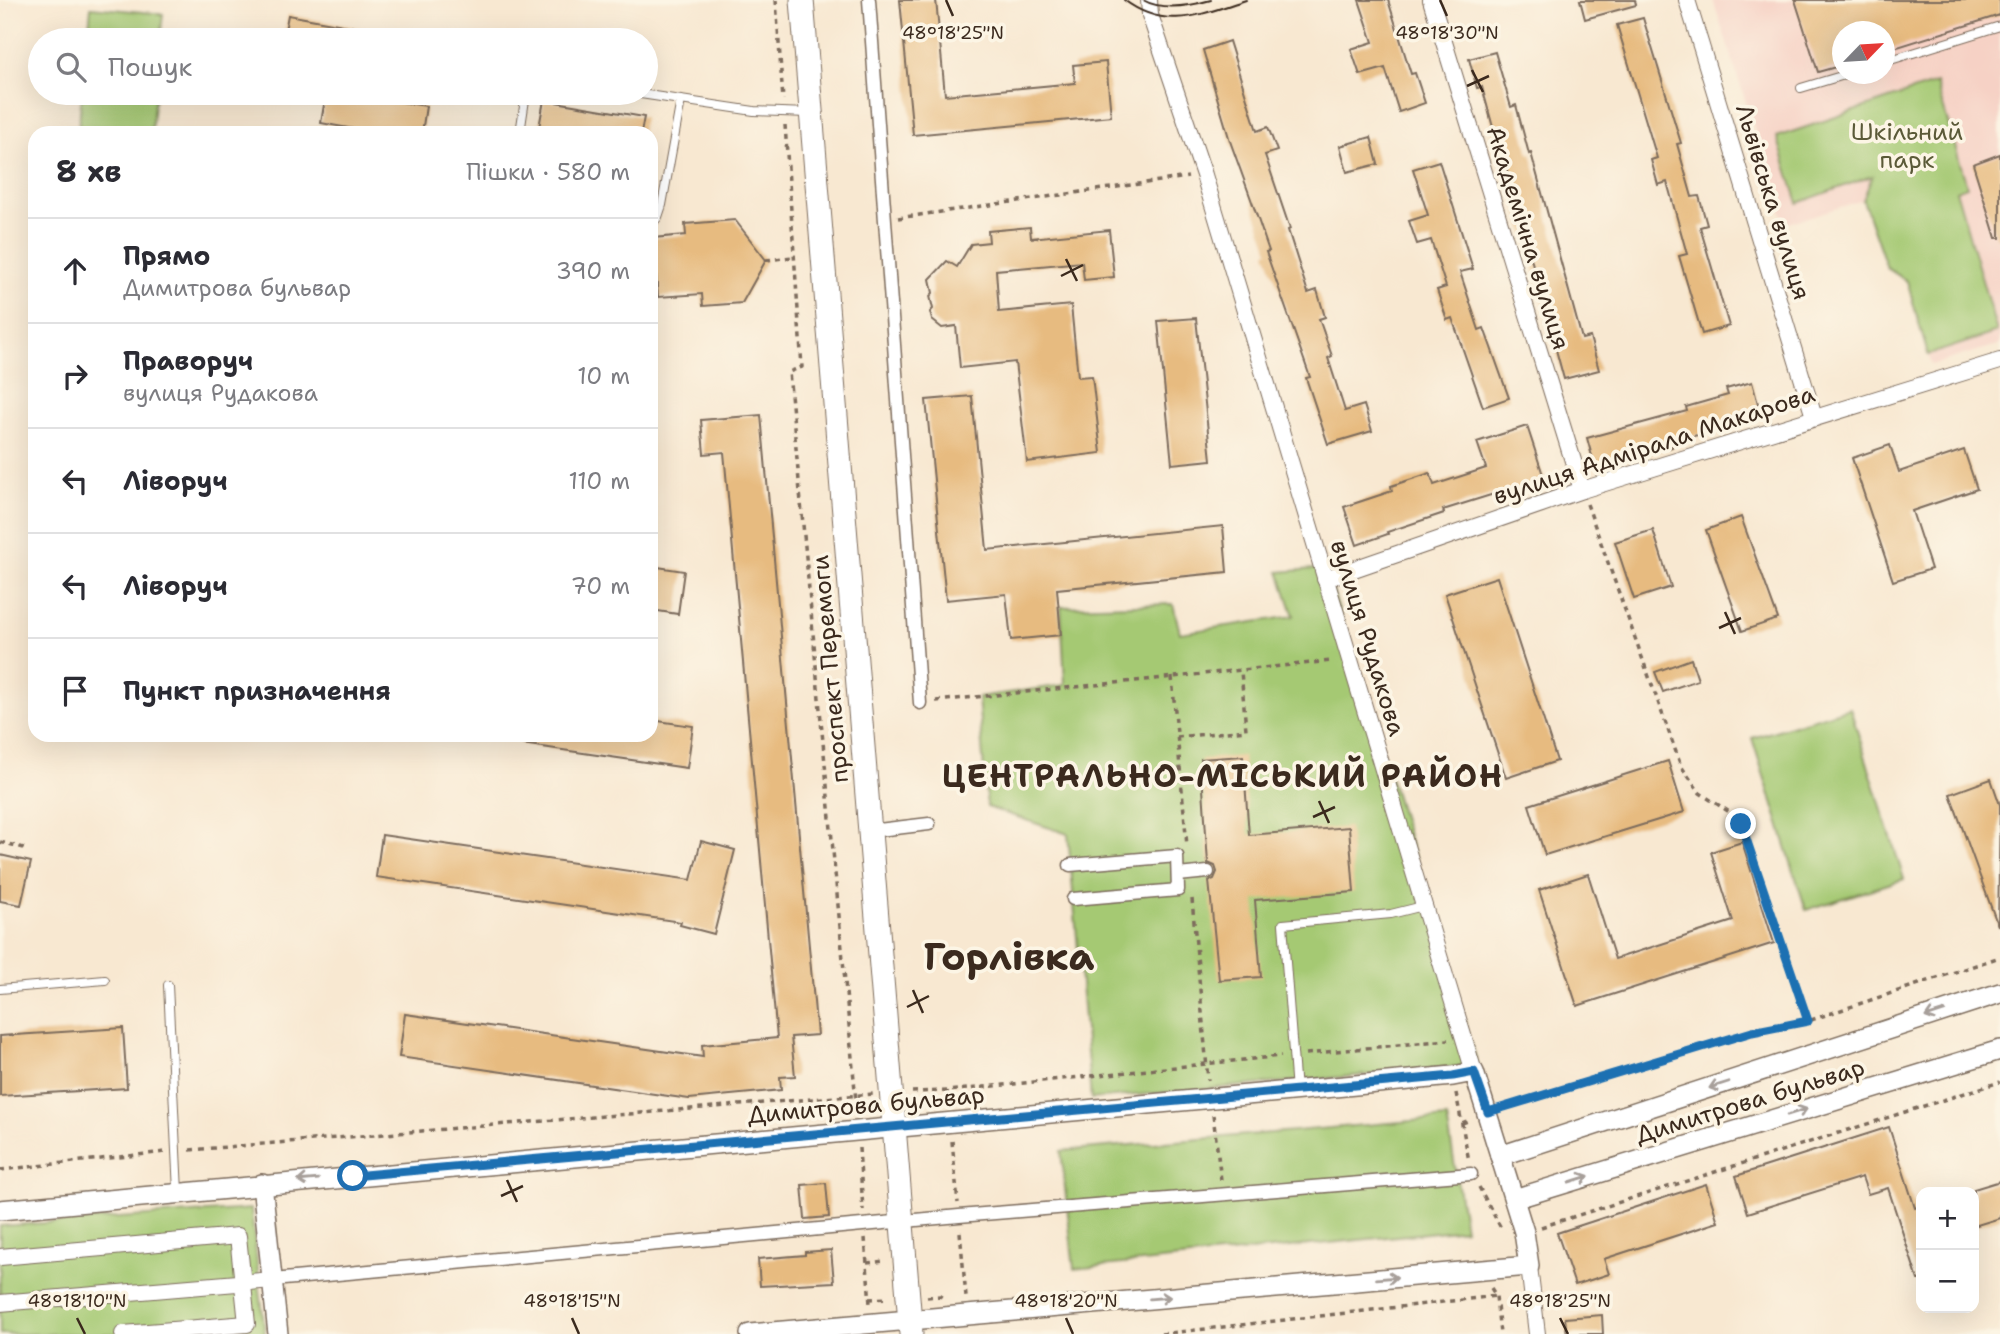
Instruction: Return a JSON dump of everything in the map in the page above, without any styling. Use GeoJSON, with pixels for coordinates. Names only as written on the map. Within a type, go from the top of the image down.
{"type":"FeatureCollection","features":[{"type":"Feature","properties":{"kind":"main road","name":"проспект Перемоги"},"geometry":{"type":"LineString","coordinates":[[802,0],[910,1327]]}},
{"type":"Feature","properties":{"kind":"street"},"geometry":{"type":"LineString","coordinates":[[869,0],[920,703]]}},
{"type":"Feature","properties":{"kind":"street","name":"Академічна вулиця"},"geometry":{"type":"LineString","coordinates":[[1431,0],[1582,490]]}},
{"type":"Feature","properties":{"kind":"street","name":"Львівська вулиця"},"geometry":{"type":"LineString","coordinates":[[1687,0],[1814,417]]}},
{"type":"Feature","properties":{"kind":"street","name":"вулиця Рудакова"},"geometry":{"type":"LineString","coordinates":[[1154,1],[1150,15],[1204,175],[1423,906],[1454,1039],[1474,1072],[1524,1232],[1537,1334]]}},
{"type":"Feature","properties":{"kind":"street","name":"вулиця Адмірала Макарова"},"geometry":{"type":"LineString","coordinates":[[1325,579],[1582,490],[2000,361]]}},
{"type":"Feature","properties":{"kind":"street"},"geometry":{"type":"LineString","coordinates":[[870,831],[929,824]]}},
{"type":"Feature","properties":{"kind":"street"},"geometry":{"type":"LineString","coordinates":[[1070,865],[1177,856],[1184,874],[1178,890],[1073,900]]}},
{"type":"Feature","properties":{"kind":"street"},"geometry":{"type":"LineString","coordinates":[[1184,874],[1208,872]]}},
{"type":"Feature","properties":{"kind":"street","name":"Димитрова бульвар"},"geometry":{"type":"LineString","coordinates":[[1500,1156],[2000,993]]}},
{"type":"Feature","properties":{"kind":"street","name":"Димитрова бульвар"},"geometry":{"type":"LineString","coordinates":[[1514,1199],[2000,1050]]}},
{"type":"Feature","properties":{"kind":"street","name":"Димитрова бульвар"},"geometry":{"type":"LineString","coordinates":[[0,1210],[1296,1091],[1474,1072]]}},
{"type":"Feature","properties":{"kind":"street"},"geometry":{"type":"LineString","coordinates":[[0,1303],[864,1225],[1471,1174]]}},
{"type":"Feature","properties":{"kind":"street"},"geometry":{"type":"LineString","coordinates":[[262,1184],[278,1334]]}},
{"type":"Feature","properties":{"kind":"street"},"geometry":{"type":"LineString","coordinates":[[0,1257],[238,1236],[247,1324],[123,1334]]}},
{"type":"Feature","properties":{"kind":"street"},"geometry":{"type":"LineString","coordinates":[[750,1334],[910,1327],[1529,1266]]}},
{"type":"Feature","properties":{"kind":"lane"},"geometry":{"type":"LineString","coordinates":[[1895,59],[2000,26]]}},
{"type":"Feature","properties":{"kind":"lane"},"geometry":{"type":"LineString","coordinates":[[1801,88],[1832,79]]}},
{"type":"Feature","properties":{"kind":"lane"},"geometry":{"type":"LineString","coordinates":[[658,97],[754,111],[811,113]]}},
{"type":"Feature","properties":{"kind":"lane"},"geometry":{"type":"LineString","coordinates":[[658,217],[681,100]]}},
{"type":"Feature","properties":{"kind":"lane"},"geometry":{"type":"LineString","coordinates":[[521,126],[524,105]]}},
{"type":"Feature","properties":{"kind":"lane"},"geometry":{"type":"LineString","coordinates":[[1296,1091],[1283,924],[1391,914],[1423,906]]}},
{"type":"Feature","properties":{"kind":"lane"},"geometry":{"type":"LineString","coordinates":[[0,989],[105,980]]}},
{"type":"Feature","properties":{"kind":"lane"},"geometry":{"type":"LineString","coordinates":[[168,985],[178,1193]]}},
{"type":"Feature","properties":{"kind":"path"},"geometry":{"type":"LineString","coordinates":[[776,0],[803,367],[789,372],[855,1095],[869,1299]]}},
{"type":"Feature","properties":{"kind":"path"},"geometry":{"type":"LineString","coordinates":[[885,219],[1204,175]]}},
{"type":"Feature","properties":{"kind":"path"},"geometry":{"type":"LineString","coordinates":[[766,260],[793,257]]}},
{"type":"Feature","properties":{"kind":"path"},"geometry":{"type":"LineString","coordinates":[[1582,490],[1681,766],[1700,793],[1734,815],[1741,824],[1808,1021]]}},
{"type":"Feature","properties":{"kind":"path"},"geometry":{"type":"LineString","coordinates":[[920,703],[1330,661],[1348,656]]}},
{"type":"Feature","properties":{"kind":"path"},"geometry":{"type":"LineString","coordinates":[[1177,737],[1245,730],[1241,670]]}},
{"type":"Feature","properties":{"kind":"path"},"geometry":{"type":"LineString","coordinates":[[1172,677],[1184,874],[1223,1194]]}},
{"type":"Feature","properties":{"kind":"path"},"geometry":{"type":"LineString","coordinates":[[0,842],[23,848]]}},
{"type":"Feature","properties":{"kind":"path"},"geometry":{"type":"LineString","coordinates":[[1462,1123],[1488,1112],[1752,1032],[1808,1021],[2000,957]]}},
{"type":"Feature","properties":{"kind":"path"},"geometry":{"type":"LineString","coordinates":[[0,1170],[176,1151],[855,1095],[947,1091],[1454,1039],[1453,1076],[1471,1174],[1506,1238],[2000,1082]]}},
{"type":"Feature","properties":{"kind":"path"},"geometry":{"type":"LineString","coordinates":[[1481,1270],[1496,1296],[1500,1334]]}},
{"type":"Feature","properties":{"kind":"path"},"geometry":{"type":"LineString","coordinates":[[1161,1334],[1496,1296]]}},
{"type":"Feature","properties":{"kind":"shaded area"},"geometry":{"type":"Polygon","coordinates":[[[1713,0],[2000,0],[2000,344],[1931,365],[1907,281],[1887,268],[1863,200],[1785,224],[1713,0]]]}},
{"type":"Feature","properties":{"kind":"green space"},"geometry":{"type":"Polygon","coordinates":[[[91,7],[163,14],[161,28],[89,28],[91,7]]]}},
{"type":"Feature","properties":{"kind":"green space","name":"Шкільний парк"},"geometry":{"type":"Polygon","coordinates":[[[1936,83],[1967,186],[1956,190],[1997,332],[1928,355],[1907,281],[1887,268],[1863,200],[1872,176],[1798,203],[1777,137],[1936,83]]]}},
{"type":"Feature","properties":{"kind":"green space"},"geometry":{"type":"Polygon","coordinates":[[[81,105],[154,105],[152,126],[79,126],[81,105]]]}},
{"type":"Feature","properties":{"kind":"green space"},"geometry":{"type":"Polygon","coordinates":[[[1326,568],[1478,1065],[1091,1099],[1068,834],[987,807],[978,697],[1065,685],[1061,607],[1173,604],[1180,633],[1294,616],[1279,572],[1326,568]]]}},
{"type":"Feature","properties":{"kind":"green space"},"geometry":{"type":"Polygon","coordinates":[[[1850,708],[1904,879],[1806,910],[1752,738],[1850,708]]]}},
{"type":"Feature","properties":{"kind":"green space"},"geometry":{"type":"Polygon","coordinates":[[[1447,1118],[1465,1229],[1074,1269],[1061,1151],[1447,1118]]]}},
{"type":"Feature","properties":{"kind":"green space"},"geometry":{"type":"Polygon","coordinates":[[[251,1209],[265,1334],[0,1334],[0,1226],[251,1209]]]}},
{"type":"Feature","properties":{"kind":"building"},"geometry":{"type":"Polygon","coordinates":[[[900,0],[936,0],[945,95],[1075,83],[1073,65],[1106,62],[1111,116],[913,135],[900,0]]]}},
{"type":"Feature","properties":{"kind":"building"},"geometry":{"type":"Polygon","coordinates":[[[1359,0],[1388,0],[1411,74],[1415,73],[1425,103],[1399,112],[1385,68],[1360,75],[1351,49],[1373,42],[1359,0]]]}},
{"type":"Feature","properties":{"kind":"building"},"geometry":{"type":"Polygon","coordinates":[[[1580,0],[1635,0],[1636,5],[1585,19],[1580,0]]]}},
{"type":"Feature","properties":{"kind":"building"},"geometry":{"type":"Polygon","coordinates":[[[1795,0],[2000,0],[2000,15],[1895,48],[1895,21],[1832,21],[1832,68],[1818,72],[1795,0]]]}},
{"type":"Feature","properties":{"kind":"building"},"geometry":{"type":"Polygon","coordinates":[[[288,15],[360,28],[286,28],[288,15]]]}},
{"type":"Feature","properties":{"kind":"building"},"geometry":{"type":"Polygon","coordinates":[[[1643,18],[1681,143],[1677,144],[1692,197],[1699,196],[1707,225],[1700,227],[1729,326],[1702,334],[1679,256],[1687,254],[1667,182],[1658,185],[1651,160],[1657,158],[1617,25],[1643,18]]]}},
{"type":"Feature","properties":{"kind":"building"},"geometry":{"type":"Polygon","coordinates":[[[1229,41],[1257,131],[1268,127],[1277,151],[1265,155],[1308,293],[1317,290],[1325,317],[1319,319],[1332,356],[1328,358],[1345,411],[1364,405],[1372,431],[1328,444],[1306,378],[1310,377],[1266,252],[1269,251],[1230,141],[1203,50],[1229,41]]]}},
{"type":"Feature","properties":{"kind":"building"},"geometry":{"type":"Polygon","coordinates":[[[1495,52],[1511,107],[1516,105],[1529,154],[1531,153],[1582,339],[1590,337],[1599,370],[1564,379],[1499,141],[1497,142],[1482,87],[1477,88],[1469,59],[1495,52]]]}},
{"type":"Feature","properties":{"kind":"building"},"geometry":{"type":"Polygon","coordinates":[[[324,105],[426,106],[423,126],[338,126],[321,123],[324,105]]]}},
{"type":"Feature","properties":{"kind":"building"},"geometry":{"type":"Polygon","coordinates":[[[543,105],[573,105],[644,117],[642,126],[539,126],[543,105]]]}},
{"type":"Feature","properties":{"kind":"building"},"geometry":{"type":"Polygon","coordinates":[[[1371,137],[1378,164],[1347,172],[1340,146],[1371,137]]]}},
{"type":"Feature","properties":{"kind":"building"},"geometry":{"type":"Polygon","coordinates":[[[2000,154],[2000,238],[1996,238],[1973,164],[2000,154]]]}},
{"type":"Feature","properties":{"kind":"building"},"geometry":{"type":"Polygon","coordinates":[[[1439,161],[1473,269],[1460,272],[1479,330],[1484,328],[1509,398],[1483,407],[1452,318],[1447,320],[1437,290],[1446,287],[1431,240],[1417,244],[1409,221],[1428,215],[1413,169],[1439,161]]]}},
{"type":"Feature","properties":{"kind":"building"},"geometry":{"type":"Polygon","coordinates":[[[735,220],[766,260],[742,303],[703,306],[702,294],[658,297],[658,238],[686,235],[685,224],[735,220]]]}},
{"type":"Feature","properties":{"kind":"building"},"geometry":{"type":"Polygon","coordinates":[[[1030,227],[1031,238],[1109,230],[1114,277],[1084,280],[1082,262],[996,270],[999,312],[1071,305],[1078,377],[1092,376],[1101,453],[1027,462],[1015,362],[960,368],[956,326],[942,328],[932,320],[930,296],[933,293],[930,279],[947,261],[957,267],[971,244],[989,242],[988,231],[1030,227]]]}},
{"type":"Feature","properties":{"kind":"building"},"geometry":{"type":"Polygon","coordinates":[[[1196,318],[1211,460],[1172,464],[1158,321],[1196,318]]]}},
{"type":"Feature","properties":{"kind":"building"},"geometry":{"type":"Polygon","coordinates":[[[1752,382],[1760,411],[1719,423],[1720,429],[1671,442],[1672,447],[1595,467],[1587,438],[1687,411],[1686,407],[1728,395],[1726,389],[1752,382]]]}},
{"type":"Feature","properties":{"kind":"building"},"geometry":{"type":"Polygon","coordinates":[[[972,396],[987,550],[1223,526],[1227,572],[1057,589],[1061,635],[1011,640],[1006,594],[946,600],[926,400],[972,396]]]}},
{"type":"Feature","properties":{"kind":"building"},"geometry":{"type":"Polygon","coordinates":[[[761,415],[817,1035],[791,1037],[795,1076],[780,1077],[781,1090],[689,1099],[399,1057],[405,1014],[703,1057],[702,1045],[777,1038],[724,452],[704,454],[701,420],[761,415]]]}},
{"type":"Feature","properties":{"kind":"building"},"geometry":{"type":"Polygon","coordinates":[[[1527,426],[1546,484],[1496,500],[1494,494],[1443,510],[1444,513],[1357,545],[1344,507],[1392,491],[1391,486],[1430,473],[1434,485],[1486,468],[1477,442],[1527,426]]]}},
{"type":"Feature","properties":{"kind":"building"},"geometry":{"type":"Polygon","coordinates":[[[1890,445],[1899,472],[1964,450],[1977,489],[1912,511],[1931,569],[1893,581],[1852,458],[1890,445]]]}},
{"type":"Feature","properties":{"kind":"building"},"geometry":{"type":"Polygon","coordinates":[[[1741,517],[1778,619],[1742,631],[1706,530],[1741,517]]]}},
{"type":"Feature","properties":{"kind":"building"},"geometry":{"type":"Polygon","coordinates":[[[1653,530],[1671,587],[1634,599],[1615,542],[1653,530]]]}},
{"type":"Feature","properties":{"kind":"building"},"geometry":{"type":"Polygon","coordinates":[[[658,567],[684,571],[678,614],[658,611],[658,567]]]}},
{"type":"Feature","properties":{"kind":"building"},"geometry":{"type":"Polygon","coordinates":[[[1497,577],[1557,761],[1506,778],[1445,594],[1497,577]]]}},
{"type":"Feature","properties":{"kind":"building"},"geometry":{"type":"Polygon","coordinates":[[[1691,659],[1698,680],[1663,692],[1655,672],[1691,659]]]}},
{"type":"Feature","properties":{"kind":"building"},"geometry":{"type":"Polygon","coordinates":[[[658,721],[693,726],[687,768],[521,744],[658,742],[658,721]]]}},
{"type":"Feature","properties":{"kind":"building"},"geometry":{"type":"Polygon","coordinates":[[[1243,756],[1249,835],[1349,827],[1354,892],[1255,900],[1261,977],[1219,980],[1209,881],[1214,879],[1217,872],[1215,866],[1208,863],[1201,759],[1243,756]]]}},
{"type":"Feature","properties":{"kind":"building"},"geometry":{"type":"Polygon","coordinates":[[[1668,761],[1684,812],[1545,855],[1529,805],[1668,761]]]}},
{"type":"Feature","properties":{"kind":"building"},"geometry":{"type":"Polygon","coordinates":[[[1991,779],[2000,805],[1998,926],[1950,794],[1991,779]]]}},
{"type":"Feature","properties":{"kind":"building"},"geometry":{"type":"Polygon","coordinates":[[[382,835],[691,880],[701,841],[735,850],[714,934],[680,925],[681,922],[376,877],[382,835]]]}},
{"type":"Feature","properties":{"kind":"building"},"geometry":{"type":"Polygon","coordinates":[[[1742,842],[1774,943],[1577,1006],[1539,890],[1588,874],[1615,959],[1733,921],[1711,852],[1742,842]]]}},
{"type":"Feature","properties":{"kind":"building"},"geometry":{"type":"Polygon","coordinates":[[[0,855],[31,862],[21,905],[0,901],[0,855]]]}},
{"type":"Feature","properties":{"kind":"building"},"geometry":{"type":"Polygon","coordinates":[[[123,1028],[127,1088],[0,1096],[0,1036],[123,1028]]]}},
{"type":"Feature","properties":{"kind":"building"},"geometry":{"type":"Polygon","coordinates":[[[1889,1127],[1916,1208],[1916,1274],[1888,1188],[1868,1194],[1862,1177],[1748,1213],[1736,1176],[1889,1127]]]}},
{"type":"Feature","properties":{"kind":"building"},"geometry":{"type":"Polygon","coordinates":[[[2000,1181],[2000,1218],[1979,1224],[1979,1187],[2000,1181]]]}},
{"type":"Feature","properties":{"kind":"building"},"geometry":{"type":"Polygon","coordinates":[[[826,1183],[829,1217],[805,1219],[802,1185],[826,1183]]]}},
{"type":"Feature","properties":{"kind":"building"},"geometry":{"type":"Polygon","coordinates":[[[1706,1184],[1718,1222],[1604,1259],[1609,1274],[1575,1285],[1557,1233],[1706,1184]]]}},
{"type":"Feature","properties":{"kind":"building"},"geometry":{"type":"Polygon","coordinates":[[[831,1250],[834,1282],[760,1286],[758,1259],[831,1250]]]}},
{"type":"Feature","properties":{"kind":"building"},"geometry":{"type":"Polygon","coordinates":[[[1602,1315],[1603,1334],[1567,1334],[1565,1318],[1602,1315]]]}},
{"type":"Feature","properties":{"kind":"tram line"},"geometry":{"type":"LineString","coordinates":[[1124,0],[1139,10],[1169,18],[1199,15],[1246,0]]}},
{"type":"Feature","properties":{"kind":"tram line"},"geometry":{"type":"LineString","coordinates":[[1143,0],[1167,6],[1185,6],[1211,0]]}},
{"type":"Feature","properties":{"kind":"district","name":"ЦЕНТРАЛЬНО-МІСЬКИЙ РАЙОН"},"geometry":{"type":"Point","coordinates":[1223,775]}},
{"type":"Feature","properties":{"kind":"district","name":"Горлівка"},"geometry":{"type":"Point","coordinates":[1009,956]}},
{"type":"Feature","properties":{"kind":"route"},"geometry":{"type":"LineString","coordinates":[[353,1176],[1474,1072],[1488,1112],[1752,1032],[1808,1021],[1741,824]]}}]}
